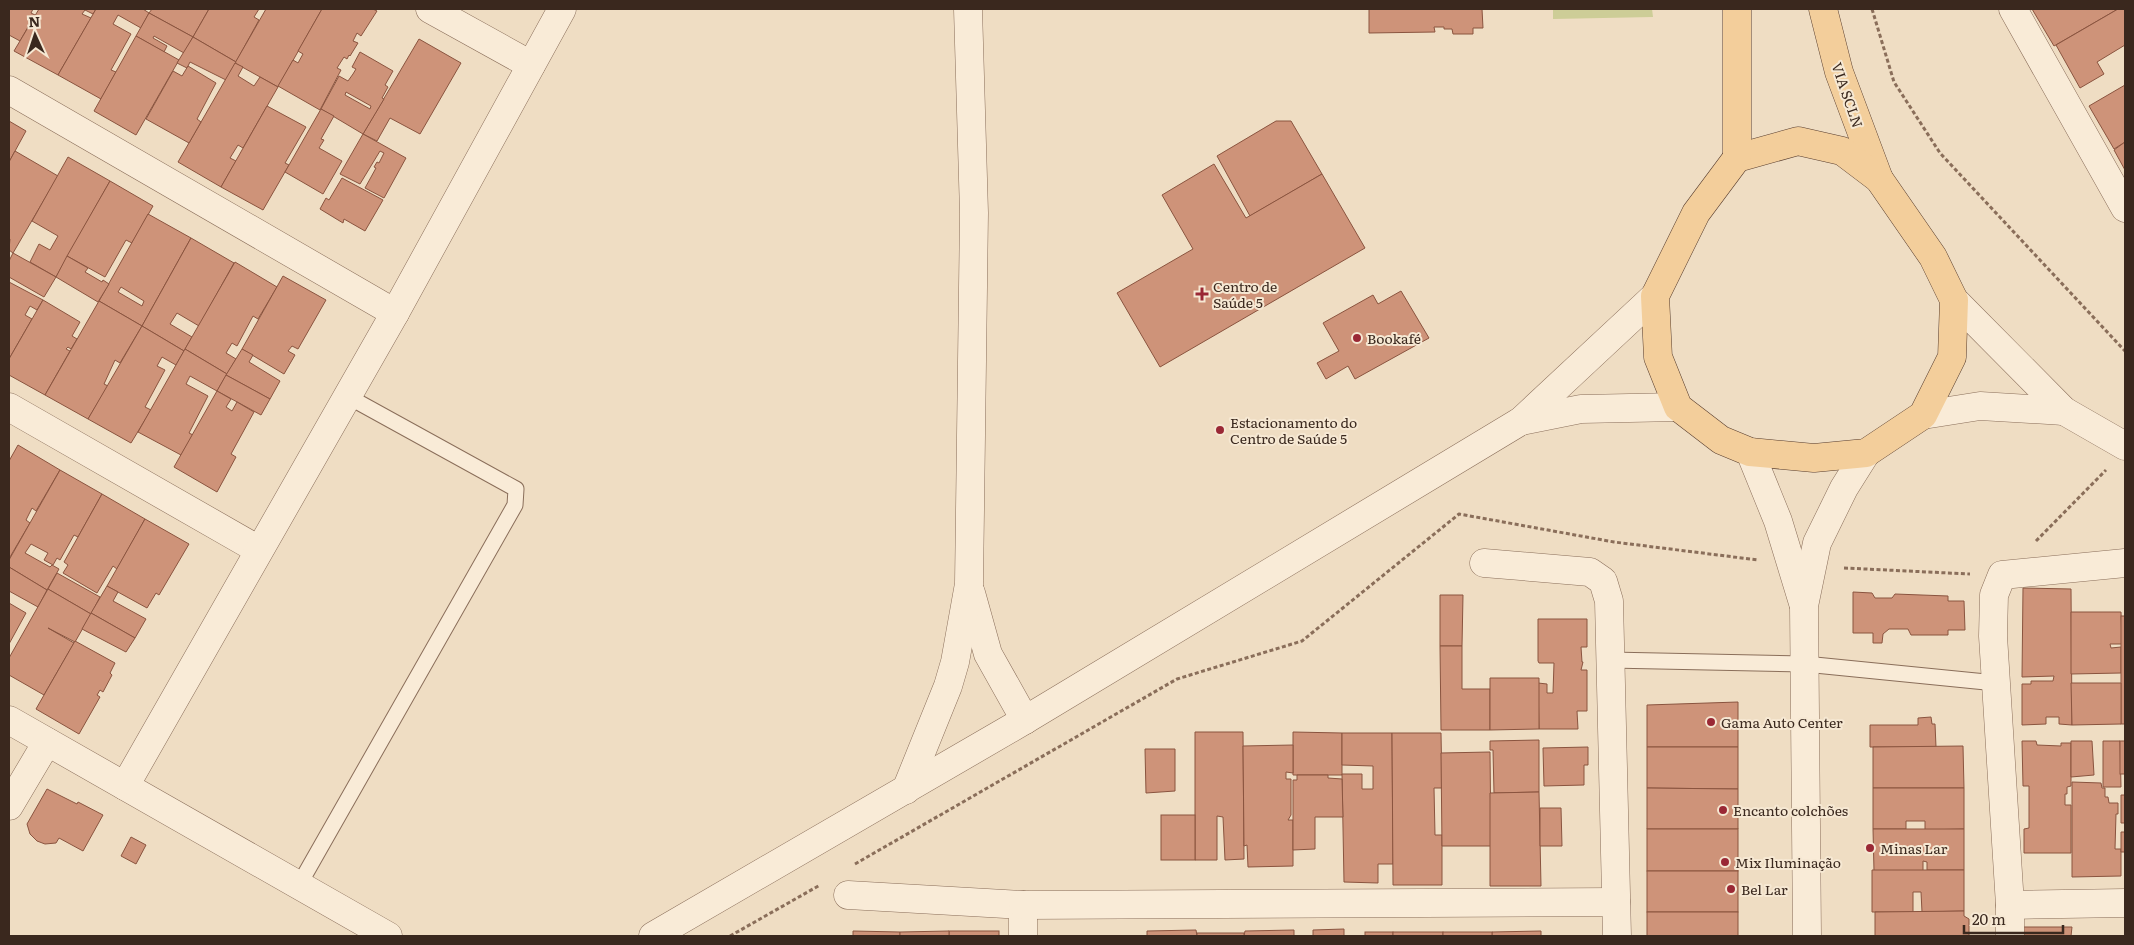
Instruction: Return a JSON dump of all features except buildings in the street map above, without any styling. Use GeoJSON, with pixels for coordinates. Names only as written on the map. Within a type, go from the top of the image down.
{"type":"FeatureCollection","features":[{"type":"Feature","properties":{"kind":"main road"},"geometry":{"type":"LineString","coordinates":[[1737,9],[1737,158],[1696,213],[1655,296],[1658,357],[1678,407],[1721,440],[1750,452],[1814,458],[1866,453],[1924,415],[1952,356],[1954,300],[1932,257],[1879,179],[1842,151],[1798,141],[1737,158]]}},
{"type":"Feature","properties":{"kind":"main road","name":"VIA SCLN"},"geometry":{"type":"LineString","coordinates":[[1823,9],[1839,72],[1879,179]]}},
{"type":"Feature","properties":{"kind":"street"},"geometry":{"type":"LineString","coordinates":[[430,9],[531,65]]}},
{"type":"Feature","properties":{"kind":"street"},"geometry":{"type":"LineString","coordinates":[[124,786],[395,313],[562,9]]}},
{"type":"Feature","properties":{"kind":"street"},"geometry":{"type":"LineString","coordinates":[[906,790],[955,662],[969,584],[974,213],[968,9]]}},
{"type":"Feature","properties":{"kind":"street"},"geometry":{"type":"LineString","coordinates":[[2013,9],[2125,208]]}},
{"type":"Feature","properties":{"kind":"street"},"geometry":{"type":"LineString","coordinates":[[9,90],[395,313]]}},
{"type":"Feature","properties":{"kind":"street"},"geometry":{"type":"LineString","coordinates":[[653,936],[1025,720],[1522,421],[1655,296]]}},
{"type":"Feature","properties":{"kind":"street"},"geometry":{"type":"LineString","coordinates":[[1954,300],[2064,411],[2118,455]]}},
{"type":"Feature","properties":{"kind":"street"},"geometry":{"type":"LineString","coordinates":[[1924,415],[1980,406],[2064,411]]}},
{"type":"Feature","properties":{"kind":"street"},"geometry":{"type":"LineString","coordinates":[[9,407],[259,550]]}},
{"type":"Feature","properties":{"kind":"street"},"geometry":{"type":"LineString","coordinates":[[1522,421],[1581,409],[1678,407]]}},
{"type":"Feature","properties":{"kind":"street"},"geometry":{"type":"LineString","coordinates":[[1750,452],[1778,521],[1802,565],[1805,664],[1807,936]]}},
{"type":"Feature","properties":{"kind":"street"},"geometry":{"type":"LineString","coordinates":[[1802,565],[1817,544],[1844,488],[1866,453]]}},
{"type":"Feature","properties":{"kind":"street"},"geometry":{"type":"LineString","coordinates":[[1484,563],[1590,572],[1603,581],[1609,601],[1617,936]]}},
{"type":"Feature","properties":{"kind":"street"},"geometry":{"type":"LineString","coordinates":[[2010,936],[2010,905],[1993,636],[1994,595],[2002,575],[2125,563]]}},
{"type":"Feature","properties":{"kind":"street"},"geometry":{"type":"LineString","coordinates":[[969,584],[988,654],[1025,720]]}},
{"type":"Feature","properties":{"kind":"street"},"geometry":{"type":"LineString","coordinates":[[9,720],[388,936]]}},
{"type":"Feature","properties":{"kind":"street"},"geometry":{"type":"LineString","coordinates":[[9,806],[47,742]]}},
{"type":"Feature","properties":{"kind":"street"},"geometry":{"type":"LineString","coordinates":[[848,895],[1023,904],[1616,902]]}},
{"type":"Feature","properties":{"kind":"street"},"geometry":{"type":"LineString","coordinates":[[2010,905],[2125,903]]}},
{"type":"Feature","properties":{"kind":"street"},"geometry":{"type":"LineString","coordinates":[[1023,904],[1023,936]]}},
{"type":"Feature","properties":{"kind":"lane"},"geometry":{"type":"LineString","coordinates":[[300,885],[515,505],[516,496],[516,489],[347,396]]}},
{"type":"Feature","properties":{"kind":"lane"},"geometry":{"type":"LineString","coordinates":[[1610,660],[1805,664],[1996,684]]}},
{"type":"Feature","properties":{"kind":"path"},"geometry":{"type":"LineString","coordinates":[[1872,9],[1894,82],[1940,153],[2125,351]]}},
{"type":"Feature","properties":{"kind":"path"},"geometry":{"type":"LineString","coordinates":[[850,867],[1177,679],[1302,641],[1459,514],[1614,542],[1802,565],[2002,575],[2118,455]]}},
{"type":"Feature","properties":{"kind":"path"},"geometry":{"type":"LineString","coordinates":[[730,936],[824,882]]}},
{"type":"Feature","properties":{"kind":"green space"},"geometry":{"type":"Polygon","coordinates":[[[1553,9],[1652,9],[1653,17],[1553,19],[1553,9]]]}},
{"type":"Feature","properties":{"kind":"place","name":"Centro de Saúde 5"},"geometry":{"type":"Point","coordinates":[1202,294]}},
{"type":"Feature","properties":{"kind":"place","name":"Bookafé"},"geometry":{"type":"Point","coordinates":[1357,338]}},
{"type":"Feature","properties":{"kind":"place","name":"Estacionamento do Centro de Saúde 5"},"geometry":{"type":"Point","coordinates":[1220,430]}},
{"type":"Feature","properties":{"kind":"place","name":"Gama Auto Center"},"geometry":{"type":"Point","coordinates":[1711,722]}},
{"type":"Feature","properties":{"kind":"place","name":"Encanto colchões"},"geometry":{"type":"Point","coordinates":[1723,810]}},
{"type":"Feature","properties":{"kind":"place","name":"Minas Lar"},"geometry":{"type":"Point","coordinates":[1870,848]}},
{"type":"Feature","properties":{"kind":"place","name":"Mix Iluminação"},"geometry":{"type":"Point","coordinates":[1725,862]}},
{"type":"Feature","properties":{"kind":"place","name":"Bel Lar"},"geometry":{"type":"Point","coordinates":[1731,889]}}]}
